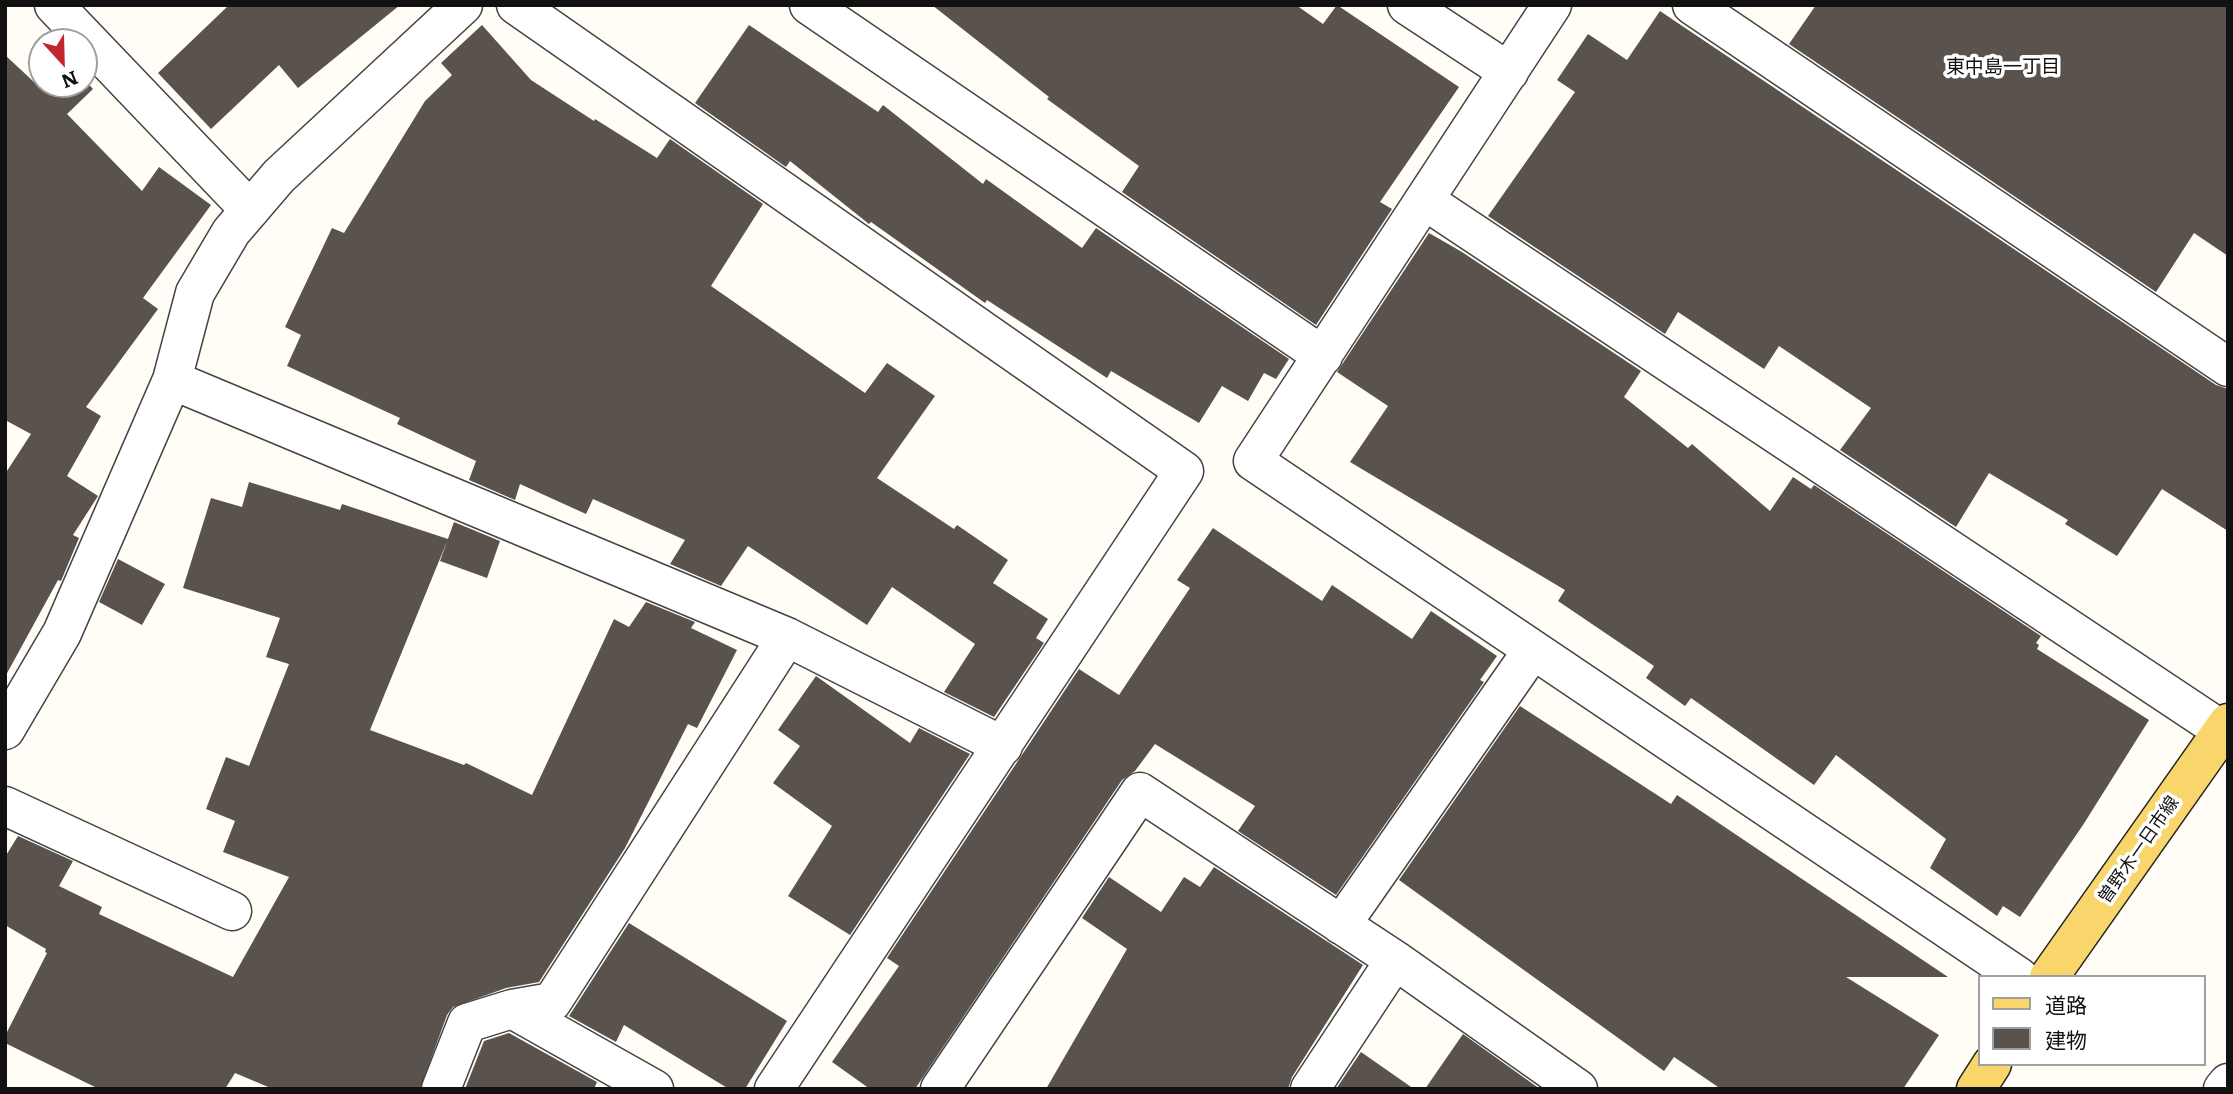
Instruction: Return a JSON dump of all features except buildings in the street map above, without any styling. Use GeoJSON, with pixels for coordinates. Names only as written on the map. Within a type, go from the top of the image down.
{"type":"FeatureCollection","features":[{"type":"Feature","properties":{"kind":"main road","name":"曽野木一日市線"},"geometry":{"type":"LineString","coordinates":[[2050,975],[2225,727]]}},
{"type":"Feature","properties":{"kind":"main road"},"geometry":{"type":"LineString","coordinates":[[1976,1089],[1991,1066]]}},
{"type":"Feature","properties":{"kind":"street"},"geometry":{"type":"LineString","coordinates":[[54,5],[250,210]]}},
{"type":"Feature","properties":{"kind":"street"},"geometry":{"type":"LineString","coordinates":[[5,730],[62,633],[172,380],[195,293],[230,232],[279,176],[463,5]]}},
{"type":"Feature","properties":{"kind":"street"},"geometry":{"type":"LineString","coordinates":[[516,5],[1184,471],[774,1089]]}},
{"type":"Feature","properties":{"kind":"street"},"geometry":{"type":"LineString","coordinates":[[809,5],[1323,356]]}},
{"type":"Feature","properties":{"kind":"street"},"geometry":{"type":"LineString","coordinates":[[1407,5],[1509,72]]}},
{"type":"Feature","properties":{"kind":"street"},"geometry":{"type":"LineString","coordinates":[[1552,5],[1253,461],[2017,975]]}},
{"type":"Feature","properties":{"kind":"street"},"geometry":{"type":"LineString","coordinates":[[1692,5],[2228,367]]}},
{"type":"Feature","properties":{"kind":"street"},"geometry":{"type":"LineString","coordinates":[[1424,201],[2225,727]]}},
{"type":"Feature","properties":{"kind":"street"},"geometry":{"type":"LineString","coordinates":[[172,380],[787,637],[1003,746]]}},
{"type":"Feature","properties":{"kind":"street"},"geometry":{"type":"LineString","coordinates":[[441,1089],[467,1023],[512,1009],[552,1002],[787,637]]}},
{"type":"Feature","properties":{"kind":"street"},"geometry":{"type":"LineString","coordinates":[[1341,925],[1532,651]]}},
{"type":"Feature","properties":{"kind":"street"},"geometry":{"type":"LineString","coordinates":[[940,1089],[1140,792],[1395,960],[1578,1089]]}},
{"type":"Feature","properties":{"kind":"street"},"geometry":{"type":"LineString","coordinates":[[5,806],[232,911]]}},
{"type":"Feature","properties":{"kind":"street"},"geometry":{"type":"LineString","coordinates":[[1310,1089],[1395,960]]}},
{"type":"Feature","properties":{"kind":"street"},"geometry":{"type":"LineString","coordinates":[[512,1009],[654,1089]]}},
{"type":"Feature","properties":{"kind":"street"},"geometry":{"type":"LineString","coordinates":[[2223,1089],[2228,1083]]}},
{"type":"Feature","properties":{"kind":"district","name":"東中島一丁目"},"geometry":{"type":"Point","coordinates":[2003,67]}}]}
